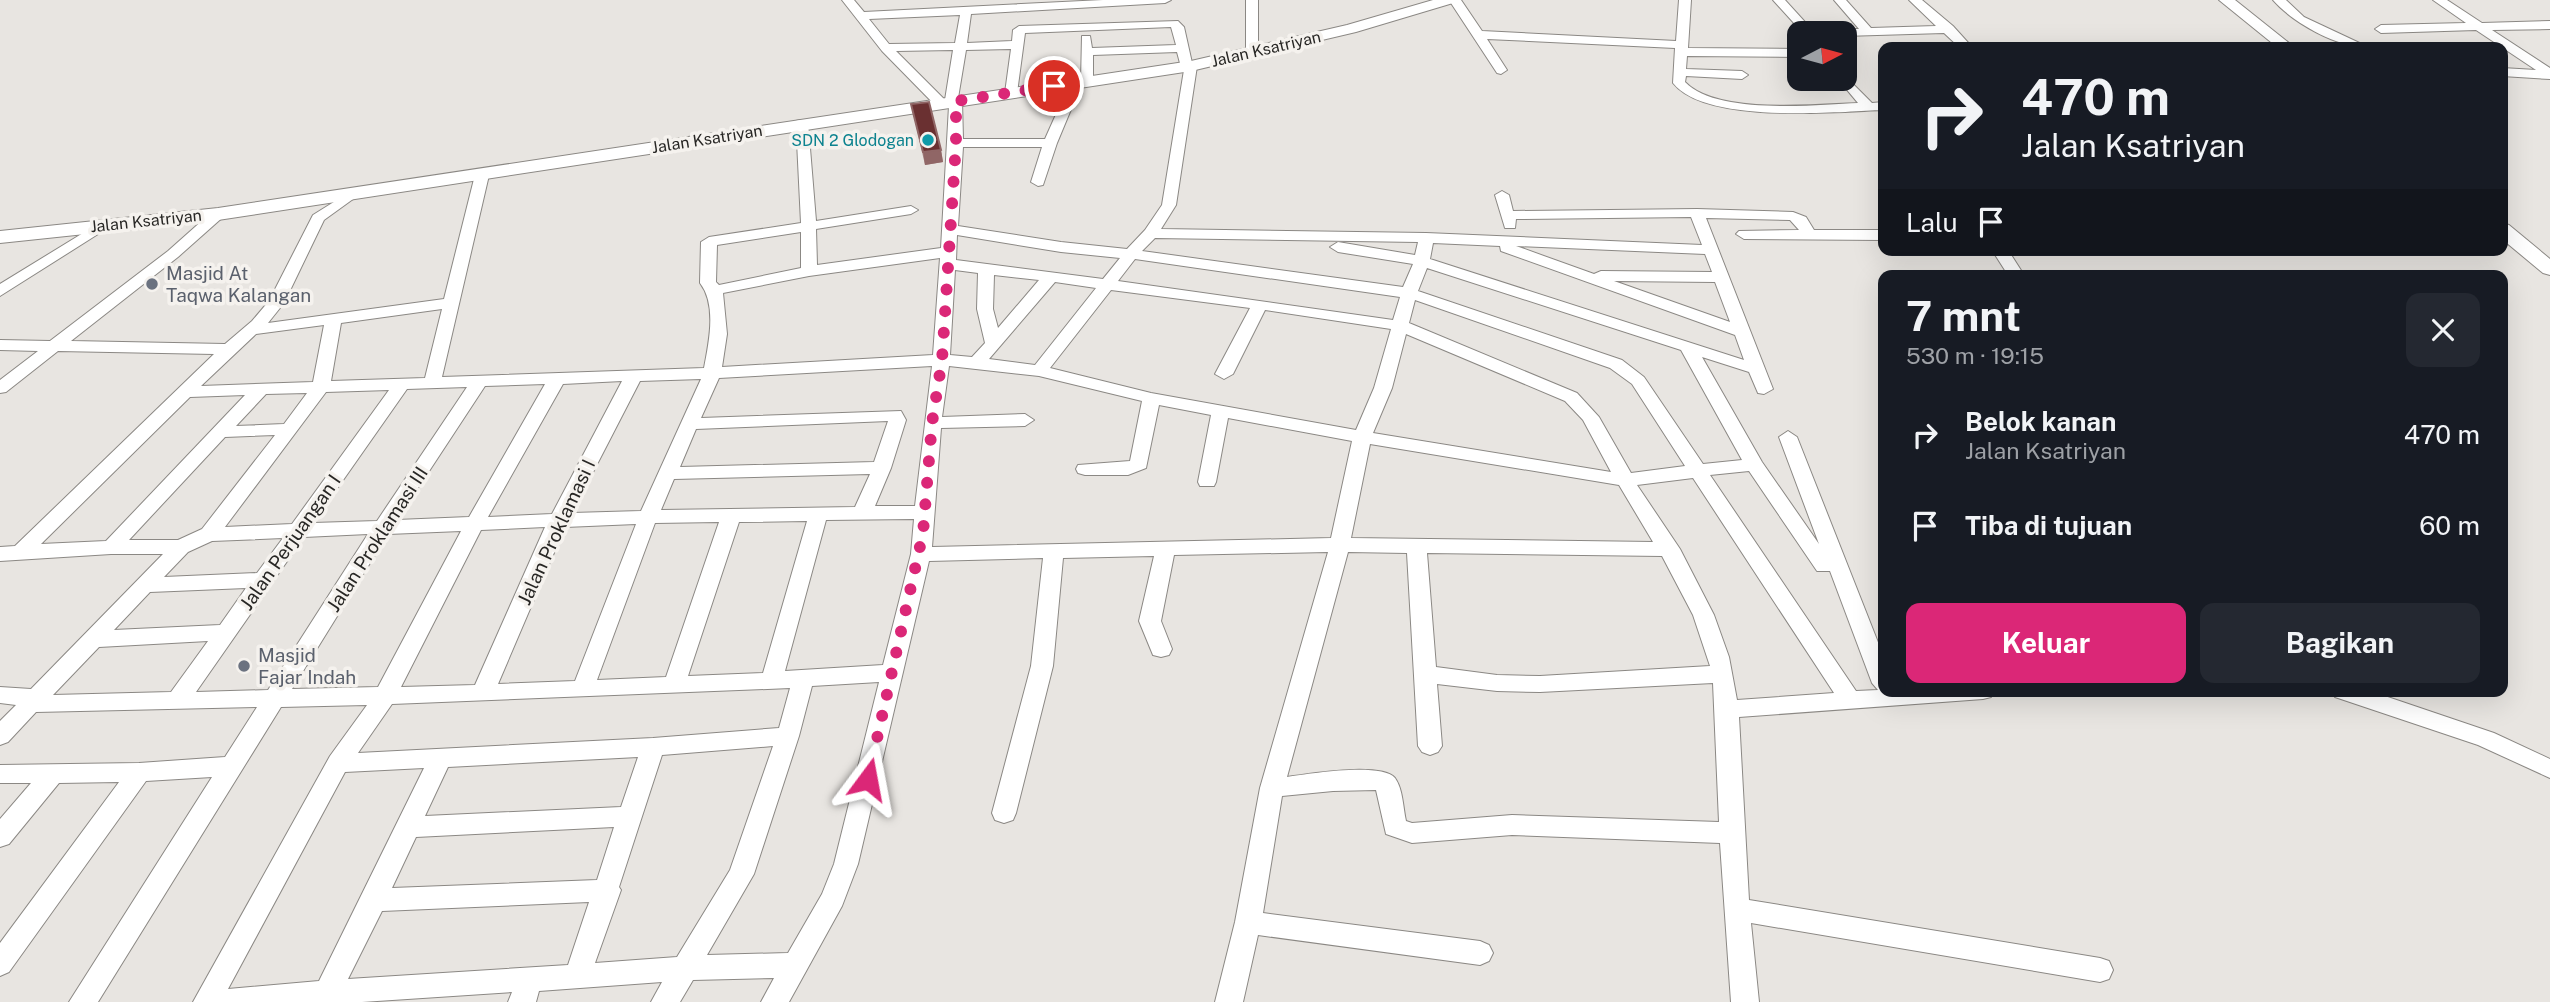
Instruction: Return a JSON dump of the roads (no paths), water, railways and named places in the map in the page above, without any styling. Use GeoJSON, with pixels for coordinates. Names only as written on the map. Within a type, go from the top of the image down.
{"type":"FeatureCollection","features":[{"type":"Feature","properties":{"kind":"street"},"geometry":{"type":"LineString","coordinates":[[848,0],[886,48],[949,102]]}},
{"type":"Feature","properties":{"kind":"street"},"geometry":{"type":"LineString","coordinates":[[903,14],[905,0]]}},
{"type":"Feature","properties":{"kind":"street"},"geometry":{"type":"LineString","coordinates":[[861,16],[1023,4],[1165,0]]}},
{"type":"Feature","properties":{"kind":"street"},"geometry":{"type":"LineString","coordinates":[[1252,0],[1252,54]]}},
{"type":"Feature","properties":{"kind":"street","name":"Jalan Ksatriyan"},"geometry":{"type":"LineString","coordinates":[[0,237],[218,214],[1189,67],[1351,29],[1448,0]]}},
{"type":"Feature","properties":{"kind":"street"},"geometry":{"type":"LineString","coordinates":[[1455,0],[1481,35],[1501,70]]}},
{"type":"Feature","properties":{"kind":"street"},"geometry":{"type":"LineString","coordinates":[[1685,0],[1679,72],[1683,91],[1705,101],[1752,107],[1878,106]]}},
{"type":"Feature","properties":{"kind":"street"},"geometry":{"type":"LineString","coordinates":[[1779,0],[1798,21]]}},
{"type":"Feature","properties":{"kind":"street"},"geometry":{"type":"LineString","coordinates":[[1840,0],[1867,31]]}},
{"type":"Feature","properties":{"kind":"street"},"geometry":{"type":"LineString","coordinates":[[1915,0],[1961,42]]}},
{"type":"Feature","properties":{"kind":"street"},"geometry":{"type":"LineString","coordinates":[[2226,0],[2280,42]]}},
{"type":"Feature","properties":{"kind":"street"},"geometry":{"type":"LineString","coordinates":[[2279,0],[2300,19],[2351,42]]}},
{"type":"Feature","properties":{"kind":"street"},"geometry":{"type":"LineString","coordinates":[[2439,0],[2502,42]]}},
{"type":"Feature","properties":{"kind":"street"},"geometry":{"type":"LineString","coordinates":[[1139,1],[1139,25]]}},
{"type":"Feature","properties":{"kind":"street"},"geometry":{"type":"LineString","coordinates":[[1053,3],[1055,29]]}},
{"type":"Feature","properties":{"kind":"street"},"geometry":{"type":"LineString","coordinates":[[1011,93],[1023,4]]}},
{"type":"Feature","properties":{"kind":"street"},"geometry":{"type":"LineString","coordinates":[[775,1002],[832,898],[846,864],[920,554],[926,512],[932,423],[942,360],[956,143],[949,102],[958,46],[974,7]]}},
{"type":"Feature","properties":{"kind":"street"},"geometry":{"type":"LineString","coordinates":[[1019,30],[1175,24],[1189,67],[1172,197],[1151,233],[1130,254],[1039,372]]}},
{"type":"Feature","properties":{"kind":"street"},"geometry":{"type":"LineString","coordinates":[[2381,29],[2550,24]]}},
{"type":"Feature","properties":{"kind":"street"},"geometry":{"type":"LineString","coordinates":[[1038,182],[1051,143],[1082,82],[1086,27]]}},
{"type":"Feature","properties":{"kind":"street"},"geometry":{"type":"LineString","coordinates":[[1857,32],[1949,29]]}},
{"type":"Feature","properties":{"kind":"street"},"geometry":{"type":"LineString","coordinates":[[1481,35],[1787,52]]}},
{"type":"Feature","properties":{"kind":"street"},"geometry":{"type":"LineString","coordinates":[[886,48],[1017,45]]}},
{"type":"Feature","properties":{"kind":"street"},"geometry":{"type":"LineString","coordinates":[[2508,46],[2550,74]]}},
{"type":"Feature","properties":{"kind":"street"},"geometry":{"type":"LineString","coordinates":[[1086,52],[1183,48]]}},
{"type":"Feature","properties":{"kind":"street"},"geometry":{"type":"LineString","coordinates":[[1679,72],[1742,75]]}},
{"type":"Feature","properties":{"kind":"street"},"geometry":{"type":"LineString","coordinates":[[2508,72],[2550,74]]}},
{"type":"Feature","properties":{"kind":"street"},"geometry":{"type":"LineString","coordinates":[[1855,91],[1868,106]]}},
{"type":"Feature","properties":{"kind":"street"},"geometry":{"type":"LineString","coordinates":[[801,124],[809,226],[809,271]]}},
{"type":"Feature","properties":{"kind":"street"},"geometry":{"type":"LineString","coordinates":[[956,143],[1051,143]]}},
{"type":"Feature","properties":{"kind":"street"},"geometry":{"type":"LineString","coordinates":[[432,383],[482,174]]}},
{"type":"Feature","properties":{"kind":"street"},"geometry":{"type":"LineString","coordinates":[[10,553],[251,330],[276,303],[318,218],[352,194]]}},
{"type":"Feature","properties":{"kind":"street"},"geometry":{"type":"LineString","coordinates":[[1502,195],[1515,243]]}},
{"type":"Feature","properties":{"kind":"street"},"geometry":{"type":"LineString","coordinates":[[301,202],[318,218]]}},
{"type":"Feature","properties":{"kind":"street"},"geometry":{"type":"LineString","coordinates":[[583,688],[648,517],[712,373],[719,334],[715,290],[708,280],[709,242],[911,210]]}},
{"type":"Feature","properties":{"kind":"street"},"geometry":{"type":"LineString","coordinates":[[1507,215],[1697,213],[1793,216],[1801,220],[1809,235]]}},
{"type":"Feature","properties":{"kind":"street"},"geometry":{"type":"LineString","coordinates":[[1697,213],[1764,389]]}},
{"type":"Feature","properties":{"kind":"street"},"geometry":{"type":"LineString","coordinates":[[0,388],[173,254],[218,214]]}},
{"type":"Feature","properties":{"kind":"street"},"geometry":{"type":"LineString","coordinates":[[0,290],[101,226]]}},
{"type":"Feature","properties":{"kind":"street"},"geometry":{"type":"LineString","coordinates":[[950,229],[1062,247],[1409,293],[1616,364],[1638,381],[1850,700]]}},
{"type":"Feature","properties":{"kind":"street"},"geometry":{"type":"LineString","coordinates":[[1151,233],[1426,238],[1713,250]]}},
{"type":"Feature","properties":{"kind":"street"},"geometry":{"type":"LineString","coordinates":[[1744,234],[1878,235]]}},
{"type":"Feature","properties":{"kind":"street"},"geometry":{"type":"LineString","coordinates":[[2508,234],[2550,269]]}},
{"type":"Feature","properties":{"kind":"street"},"geometry":{"type":"LineString","coordinates":[[1276,236],[1422,261],[1756,369]]}},
{"type":"Feature","properties":{"kind":"street"},"geometry":{"type":"LineString","coordinates":[[1229,1002],[1248,922],[1272,788],[1340,545],[1362,437],[1383,388],[1409,293],[1422,261],[1426,238]]}},
{"type":"Feature","properties":{"kind":"street"},"geometry":{"type":"LineString","coordinates":[[1485,241],[1743,331]]}},
{"type":"Feature","properties":{"kind":"street"},"geometry":{"type":"LineString","coordinates":[[715,290],[809,271],[948,258],[986,270],[1260,304],[1402,326],[1574,397],[1586,410],[1625,480],[1670,549],[1712,638],[1722,674],[1727,709],[1732,833],[1745,1002]]}},
{"type":"Feature","properties":{"kind":"street"},"geometry":{"type":"LineString","coordinates":[[986,270],[985,309],[993,343]]}},
{"type":"Feature","properties":{"kind":"street"},"geometry":{"type":"LineString","coordinates":[[1587,276],[1723,277]]}},
{"type":"Feature","properties":{"kind":"street"},"geometry":{"type":"LineString","coordinates":[[977,362],[1049,279]]}},
{"type":"Feature","properties":{"kind":"street"},"geometry":{"type":"LineString","coordinates":[[251,330],[451,303]]}},
{"type":"Feature","properties":{"kind":"street"},"geometry":{"type":"LineString","coordinates":[[1224,374],[1260,304]]}},
{"type":"Feature","properties":{"kind":"street"},"geometry":{"type":"LineString","coordinates":[[209,534],[321,387],[333,321]]}},
{"type":"Feature","properties":{"kind":"street"},"geometry":{"type":"LineString","coordinates":[[0,345],[229,349]]}},
{"type":"Feature","properties":{"kind":"street"},"geometry":{"type":"LineString","coordinates":[[1688,347],[1754,464],[1824,566]]}},
{"type":"Feature","properties":{"kind":"street"},"geometry":{"type":"LineString","coordinates":[[184,392],[712,373],[942,360],[977,362],[1039,372],[1151,398],[1362,437],[1625,480],[1754,464]]}},
{"type":"Feature","properties":{"kind":"street","name":"Jalan Proklamasi I"},"geometry":{"type":"LineString","coordinates":[[483,692],[558,521],[634,376]]}},
{"type":"Feature","properties":{"kind":"street"},"geometry":{"type":"LineString","coordinates":[[207,1002],[338,763],[385,696],[474,525],[557,379]]}},
{"type":"Feature","properties":{"kind":"street","name":"Jalan Proklamasi III"},"geometry":{"type":"LineString","coordinates":[[83,1002],[382,528],[480,381]]}},
{"type":"Feature","properties":{"kind":"street","name":"Jalan Perjuangan I"},"geometry":{"type":"LineString","coordinates":[[177,700],[402,384]]}},
{"type":"Feature","properties":{"kind":"street"},"geometry":{"type":"LineString","coordinates":[[111,547],[260,390]]}},
{"type":"Feature","properties":{"kind":"street"},"geometry":{"type":"LineString","coordinates":[[1085,469],[1128,469],[1139,464],[1151,398]]}},
{"type":"Feature","properties":{"kind":"street"},"geometry":{"type":"LineString","coordinates":[[1207,482],[1221,410]]}},
{"type":"Feature","properties":{"kind":"street"},"geometry":{"type":"LineString","coordinates":[[690,424],[895,415],[897,420],[882,468],[862,514]]}},
{"type":"Feature","properties":{"kind":"street"},"geometry":{"type":"LineString","coordinates":[[932,423],[1026,420]]}},
{"type":"Feature","properties":{"kind":"street"},"geometry":{"type":"LineString","coordinates":[[219,432],[289,429]]}},
{"type":"Feature","properties":{"kind":"street"},"geometry":{"type":"LineString","coordinates":[[1788,437],[1878,669]]}},
{"type":"Feature","properties":{"kind":"street"},"geometry":{"type":"LineString","coordinates":[[668,473],[882,468]]}},
{"type":"Feature","properties":{"kind":"street"},"geometry":{"type":"LineString","coordinates":[[0,736],[181,547],[209,534],[648,517],[926,512]]}},
{"type":"Feature","properties":{"kind":"street"},"geometry":{"type":"LineString","coordinates":[[772,680],[818,515]]}},
{"type":"Feature","properties":{"kind":"street"},"geometry":{"type":"LineString","coordinates":[[674,685],[731,516]]}},
{"type":"Feature","properties":{"kind":"street"},"geometry":{"type":"LineString","coordinates":[[920,554],[1340,545],[1670,549]]}},
{"type":"Feature","properties":{"kind":"street"},"geometry":{"type":"LineString","coordinates":[[10,553],[111,547],[181,547]]}},
{"type":"Feature","properties":{"kind":"street"},"geometry":{"type":"LineString","coordinates":[[1417,548],[1430,746]]}},
{"type":"Feature","properties":{"kind":"street"},"geometry":{"type":"LineString","coordinates":[[1161,649],[1150,621],[1165,549]]}},
{"type":"Feature","properties":{"kind":"street"},"geometry":{"type":"LineString","coordinates":[[1004,813],[1042,666],[1054,552]]}},
{"type":"Feature","properties":{"kind":"street"},"geometry":{"type":"LineString","coordinates":[[144,586],[263,580]]}},
{"type":"Feature","properties":{"kind":"street"},"geometry":{"type":"LineString","coordinates":[[93,639],[226,632]]}},
{"type":"Feature","properties":{"kind":"street"},"geometry":{"type":"LineString","coordinates":[[0,695],[34,701],[276,699],[674,685],[891,673]]}},
{"type":"Feature","properties":{"kind":"street"},"geometry":{"type":"LineString","coordinates":[[1425,674],[1497,683],[1540,684],[1722,674]]}},
{"type":"Feature","properties":{"kind":"street"},"geometry":{"type":"LineString","coordinates":[[666,1002],[741,874],[788,736],[803,679]]}},
{"type":"Feature","properties":{"kind":"street"},"geometry":{"type":"LineString","coordinates":[[1727,709],[1850,700],[1878,692]]}},
{"type":"Feature","properties":{"kind":"street"},"geometry":{"type":"LineString","coordinates":[[2361,697],[2486,739],[2545,763]]}},
{"type":"Feature","properties":{"kind":"street"},"geometry":{"type":"LineString","coordinates":[[338,763],[653,747],[788,736]]}},
{"type":"Feature","properties":{"kind":"street"},"geometry":{"type":"LineString","coordinates":[[578,977],[653,747]]}},
{"type":"Feature","properties":{"kind":"street"},"geometry":{"type":"LineString","coordinates":[[324,997],[374,900],[440,759]]}},
{"type":"Feature","properties":{"kind":"street"},"geometry":{"type":"LineString","coordinates":[[0,774],[139,772],[232,766]]}},
{"type":"Feature","properties":{"kind":"street"},"geometry":{"type":"LineString","coordinates":[[0,964],[139,772]]}},
{"type":"Feature","properties":{"kind":"street"},"geometry":{"type":"LineString","coordinates":[[0,837],[52,774]]}},
{"type":"Feature","properties":{"kind":"street"},"geometry":{"type":"LineString","coordinates":[[1272,788],[1333,781],[1381,780],[1387,786],[1395,827],[1412,833],[1512,825],[1732,833]]}},
{"type":"Feature","properties":{"kind":"street"},"geometry":{"type":"LineString","coordinates":[[409,827],[631,816]]}},
{"type":"Feature","properties":{"kind":"street"},"geometry":{"type":"LineString","coordinates":[[374,900],[608,890]]}},
{"type":"Feature","properties":{"kind":"street"},"geometry":{"type":"LineString","coordinates":[[1737,909],[2100,970]]}},
{"type":"Feature","properties":{"kind":"street"},"geometry":{"type":"LineString","coordinates":[[1248,922],[1480,953]]}},
{"type":"Feature","properties":{"kind":"street"},"geometry":{"type":"LineString","coordinates":[[223,1002],[525,991],[578,977],[687,968],[797,965]]}},
{"type":"Feature","properties":{"kind":"place","name":"SDN 2 Glodogan"},"geometry":{"type":"Point","coordinates":[928,140]}},
{"type":"Feature","properties":{"kind":"place","name":"Masjid At Taqwa Kalangan"},"geometry":{"type":"Point","coordinates":[152,284]}},
{"type":"Feature","properties":{"kind":"place","name":"Masjid Fajar Indah"},"geometry":{"type":"Point","coordinates":[244,666]}}]}
